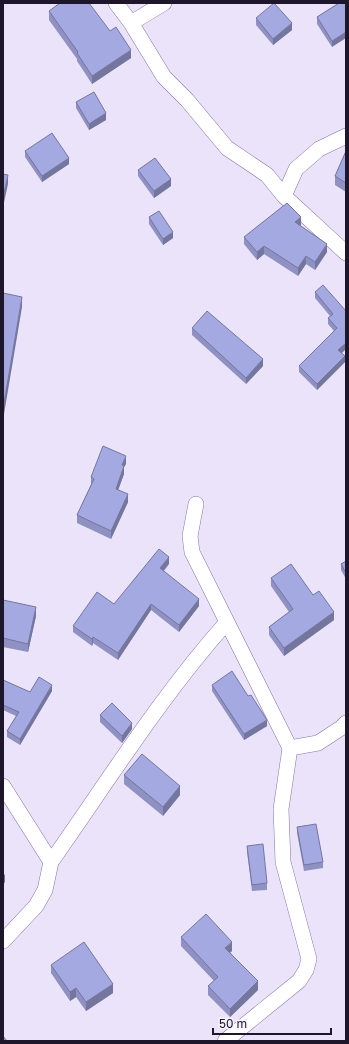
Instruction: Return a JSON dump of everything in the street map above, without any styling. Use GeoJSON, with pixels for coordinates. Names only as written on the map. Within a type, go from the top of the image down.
{"type":"FeatureCollection","features":[{"type":"Feature","properties":{"kind":"street"},"geometry":{"type":"LineString","coordinates":[[116,3],[131,23],[164,76],[187,100],[226,148],[267,175],[284,196],[346,254]]}},
{"type":"Feature","properties":{"kind":"street"},"geometry":{"type":"LineString","coordinates":[[131,23],[164,3]]}},
{"type":"Feature","properties":{"kind":"street"},"geometry":{"type":"LineString","coordinates":[[284,196],[296,169],[319,149],[346,136]]}},
{"type":"Feature","properties":{"kind":"street"},"geometry":{"type":"LineString","coordinates":[[196,504],[190,536],[192,552],[290,748],[281,809],[283,862],[309,959],[306,970],[299,981],[225,1041]]}},
{"type":"Feature","properties":{"kind":"street"},"geometry":{"type":"LineString","coordinates":[[3,940],[36,906],[45,890],[51,862],[159,706],[201,651],[227,622]]}},
{"type":"Feature","properties":{"kind":"street"},"geometry":{"type":"LineString","coordinates":[[290,748],[318,743],[346,723]]}},
{"type":"Feature","properties":{"kind":"street"},"geometry":{"type":"LineString","coordinates":[[3,786],[51,862]]}},
{"type":"Feature","properties":{"kind":"building"},"geometry":{"type":"Polygon","coordinates":[[[60,3],[89,3],[110,31],[116,27],[131,50],[92,76],[77,53],[78,52],[49,11],[60,3]]]}},
{"type":"Feature","properties":{"kind":"building"},"geometry":{"type":"Polygon","coordinates":[[[274,3],[292,23],[273,39],[256,18],[274,3]]]}},
{"type":"Feature","properties":{"kind":"building"},"geometry":{"type":"Polygon","coordinates":[[[339,3],[346,3],[346,32],[332,41],[317,17],[339,3]]]}},
{"type":"Feature","properties":{"kind":"building"},"geometry":{"type":"Polygon","coordinates":[[[94,92],[106,113],[89,124],[76,102],[94,92]]]}},
{"type":"Feature","properties":{"kind":"building"},"geometry":{"type":"Polygon","coordinates":[[[52,133],[69,158],[42,176],[25,151],[52,133]]]}},
{"type":"Feature","properties":{"kind":"building"},"geometry":{"type":"Polygon","coordinates":[[[346,151],[346,183],[335,176],[346,151]]]}},
{"type":"Feature","properties":{"kind":"building"},"geometry":{"type":"Polygon","coordinates":[[[155,158],[171,179],[154,191],[138,170],[155,158]]]}},
{"type":"Feature","properties":{"kind":"building"},"geometry":{"type":"Polygon","coordinates":[[[3,174],[8,175],[3,198],[3,174]]]}},
{"type":"Feature","properties":{"kind":"building"},"geometry":{"type":"Polygon","coordinates":[[[287,203],[301,217],[295,222],[327,244],[315,262],[306,256],[298,268],[264,246],[257,252],[244,237],[287,203]]]}},
{"type":"Feature","properties":{"kind":"building"},"geometry":{"type":"Polygon","coordinates":[[[159,211],[173,232],[163,239],[149,217],[159,211]]]}},
{"type":"Feature","properties":{"kind":"building"},"geometry":{"type":"Polygon","coordinates":[[[323,285],[346,311],[346,343],[338,350],[345,356],[317,384],[299,366],[337,328],[328,318],[333,314],[315,292],[323,285]]]}},
{"type":"Feature","properties":{"kind":"building"},"geometry":{"type":"Polygon","coordinates":[[[3,293],[22,297],[3,409],[3,293]]]}},
{"type":"Feature","properties":{"kind":"building"},"geometry":{"type":"Polygon","coordinates":[[[207,311],[263,359],[246,378],[192,328],[207,311]]]}},
{"type":"Feature","properties":{"kind":"building"},"geometry":{"type":"Polygon","coordinates":[[[103,446],[126,456],[122,465],[124,466],[116,489],[128,494],[111,531],[77,515],[94,479],[91,477],[103,446]]]}},
{"type":"Feature","properties":{"kind":"building"},"geometry":{"type":"Polygon","coordinates":[[[159,549],[169,557],[160,568],[199,599],[179,625],[151,604],[118,653],[93,637],[92,639],[73,626],[97,592],[114,604],[159,549]]]}},
{"type":"Feature","properties":{"kind":"building"},"geometry":{"type":"Polygon","coordinates":[[[346,561],[346,573],[341,564],[346,561]]]}},
{"type":"Feature","properties":{"kind":"building"},"geometry":{"type":"Polygon","coordinates":[[[291,564],[313,595],[319,591],[334,612],[284,648],[269,627],[293,609],[271,578],[291,564]]]}},
{"type":"Feature","properties":{"kind":"building"},"geometry":{"type":"Polygon","coordinates":[[[3,600],[36,607],[28,644],[3,638],[3,600]]]}},
{"type":"Feature","properties":{"kind":"building"},"geometry":{"type":"Polygon","coordinates":[[[232,671],[248,696],[251,695],[267,720],[244,734],[212,685],[232,671]]]}},
{"type":"Feature","properties":{"kind":"building"},"geometry":{"type":"Polygon","coordinates":[[[39,677],[52,685],[20,739],[7,731],[19,712],[3,705],[3,680],[30,692],[39,677]]]}},
{"type":"Feature","properties":{"kind":"building"},"geometry":{"type":"Polygon","coordinates":[[[112,703],[132,723],[122,736],[100,715],[112,703]]]}},
{"type":"Feature","properties":{"kind":"building"},"geometry":{"type":"Polygon","coordinates":[[[142,754],[180,786],[163,807],[124,775],[142,754]]]}},
{"type":"Feature","properties":{"kind":"building"},"geometry":{"type":"Polygon","coordinates":[[[316,824],[323,862],[304,865],[297,827],[316,824]]]}},
{"type":"Feature","properties":{"kind":"building"},"geometry":{"type":"Polygon","coordinates":[[[263,844],[267,883],[252,885],[247,846],[263,844]]]}},
{"type":"Feature","properties":{"kind":"building"},"geometry":{"type":"Polygon","coordinates":[[[206,914],[232,942],[225,948],[258,981],[230,1009],[208,986],[218,977],[181,937],[206,914]]]}},
{"type":"Feature","properties":{"kind":"building"},"geometry":{"type":"Polygon","coordinates":[[[84,942],[113,984],[86,1002],[76,988],[70,992],[51,965],[84,942]]]}}]}
